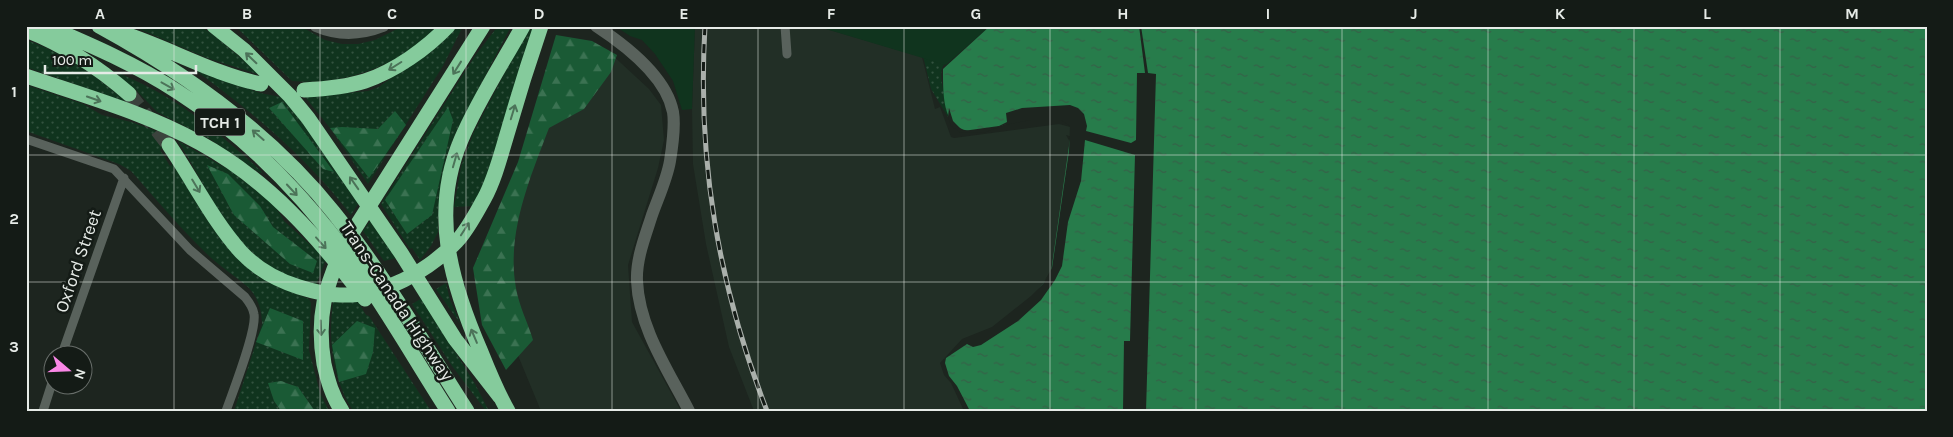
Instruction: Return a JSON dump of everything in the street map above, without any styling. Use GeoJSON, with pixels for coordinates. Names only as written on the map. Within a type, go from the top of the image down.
{"type":"FeatureCollection","features":[{"type":"Feature","properties":{"kind":"highway","name":"Trans-Canada Highway"},"geometry":{"type":"LineString","coordinates":[[46,26],[85,43],[178,92],[214,117],[272,168],[325,226],[350,268],[448,411]]}},
{"type":"Feature","properties":{"kind":"highway","name":"Trans-Canada Highway"},"geometry":{"type":"LineString","coordinates":[[100,26],[195,84],[231,111],[298,172],[333,212],[372,263],[467,411]]}},
{"type":"Feature","properties":{"kind":"highway"},"geometry":{"type":"LineString","coordinates":[[100,26],[145,40],[238,78],[261,84]]}},
{"type":"Feature","properties":{"kind":"highway"},"geometry":{"type":"LineString","coordinates":[[214,26],[244,50],[302,110],[401,253],[455,339],[500,397]]}},
{"type":"Feature","properties":{"kind":"highway"},"geometry":{"type":"LineString","coordinates":[[304,90],[347,85],[365,81],[385,73],[417,53],[448,26]]}},
{"type":"Feature","properties":{"kind":"highway"},"geometry":{"type":"LineString","coordinates":[[342,411],[331,391],[322,351],[320,322],[329,279],[345,244],[483,26]]}},
{"type":"Feature","properties":{"kind":"highway"},"geometry":{"type":"LineString","coordinates":[[508,411],[469,326],[454,279],[445,225],[449,183],[461,141],[472,116],[523,26]]}},
{"type":"Feature","properties":{"kind":"highway"},"geometry":{"type":"LineString","coordinates":[[169,145],[228,235],[242,252],[269,274],[288,284],[320,293],[340,295],[376,290],[398,282],[422,270],[438,259],[458,239],[472,219],[485,197],[499,159],[541,26]]}},
{"type":"Feature","properties":{"kind":"highway"},"geometry":{"type":"LineString","coordinates":[[26,30],[67,49],[112,79],[129,94]]}},
{"type":"Feature","properties":{"kind":"highway"},"geometry":{"type":"LineString","coordinates":[[26,76],[156,122],[200,143],[232,162],[261,185],[350,268]]}},
{"type":"Feature","properties":{"kind":"street"},"geometry":{"type":"LineString","coordinates":[[316,26],[330,32],[347,34],[368,32],[383,26]]}},
{"type":"Feature","properties":{"kind":"street"},"geometry":{"type":"LineString","coordinates":[[596,26],[620,41],[645,64],[667,94],[673,113],[670,161],[639,258],[637,281],[640,305],[652,340],[689,411]]}},
{"type":"Feature","properties":{"kind":"street"},"geometry":{"type":"LineString","coordinates":[[785,26],[787,54]]}},
{"type":"Feature","properties":{"kind":"street"},"geometry":{"type":"LineString","coordinates":[[26,138],[114,169],[190,250],[245,297],[254,313],[254,329],[226,411]]}},
{"type":"Feature","properties":{"kind":"street","name":"Oxford Street"},"geometry":{"type":"LineString","coordinates":[[66,344],[124,178]]}},
{"type":"Feature","properties":{"kind":"street"},"geometry":{"type":"LineString","coordinates":[[43,411],[48,394]]}},
{"type":"Feature","properties":{"kind":"shaded area"},"geometry":{"type":"Polygon","coordinates":[[[132,26],[200,26],[215,36],[261,75],[207,58],[132,26]]]}},
{"type":"Feature","properties":{"kind":"shaded area"},"geometry":{"type":"Polygon","coordinates":[[[235,26],[300,26],[325,40],[342,44],[358,44],[375,40],[403,26],[437,26],[407,52],[389,62],[352,76],[312,82],[292,81],[235,26]]]}},
{"type":"Feature","properties":{"kind":"shaded area"},"geometry":{"type":"Polygon","coordinates":[[[456,26],[463,26],[443,66],[368,184],[330,128],[305,97],[368,91],[379,87],[448,35],[456,26]]]}},
{"type":"Feature","properties":{"kind":"shaded area"},"geometry":{"type":"Polygon","coordinates":[[[498,26],[511,26],[455,134],[446,157],[438,210],[438,232],[431,246],[420,260],[412,248],[410,249],[381,204],[475,56],[498,26]]]}},
{"type":"Feature","properties":{"kind":"shaded area"},"geometry":{"type":"Polygon","coordinates":[[[529,26],[536,26],[486,180],[474,206],[454,207],[461,167],[473,134],[529,26]]]}},
{"type":"Feature","properties":{"kind":"shaded area"},"geometry":{"type":"Polygon","coordinates":[[[615,26],[695,26],[692,109],[682,110],[673,81],[655,54],[642,40],[630,36],[615,26]]]}},
{"type":"Feature","properties":{"kind":"shaded area"},"geometry":{"type":"Polygon","coordinates":[[[695,26],[816,26],[922,57],[935,109],[940,107],[951,137],[954,138],[1059,124],[1131,143],[1135,155],[1066,135],[1071,144],[1054,265],[1043,284],[954,386],[967,411],[754,411],[729,347],[706,244],[693,164],[692,109],[695,26]]]}},
{"type":"Feature","properties":{"kind":"shaded area"},"geometry":{"type":"Polygon","coordinates":[[[816,26],[990,26],[946,65],[816,26]]]}},
{"type":"Feature","properties":{"kind":"shaded area"},"geometry":{"type":"Polygon","coordinates":[[[26,40],[66,58],[125,100],[123,101],[26,67],[26,40]]]}},
{"type":"Feature","properties":{"kind":"shaded area"},"geometry":{"type":"Polygon","coordinates":[[[564,42],[609,52],[649,89],[661,105],[664,140],[658,168],[628,265],[632,322],[681,411],[541,411],[488,283],[564,42]]]}},
{"type":"Feature","properties":{"kind":"shaded area"},"geometry":{"type":"Polygon","coordinates":[[[923,56],[951,56],[943,65],[941,74],[948,117],[931,89],[923,56]]]}},
{"type":"Feature","properties":{"kind":"shaded area"},"geometry":{"type":"Polygon","coordinates":[[[197,68],[260,93],[281,97],[297,115],[359,202],[351,215],[298,155],[259,120],[196,71],[197,68]]]}},
{"type":"Feature","properties":{"kind":"shaded area"},"geometry":{"type":"Polygon","coordinates":[[[114,70],[151,88],[184,108],[262,172],[260,173],[210,139],[157,112],[114,70]]]}},
{"type":"Feature","properties":{"kind":"shaded area"},"geometry":{"type":"Polygon","coordinates":[[[26,85],[83,104],[102,115],[131,122],[159,132],[154,135],[162,148],[160,150],[170,166],[174,163],[204,211],[289,291],[309,299],[311,303],[309,350],[320,393],[329,411],[315,411],[301,392],[291,384],[278,382],[269,383],[274,401],[281,411],[234,411],[262,324],[260,309],[255,296],[239,279],[217,263],[197,244],[131,171],[119,164],[26,131],[26,85]]]}},
{"type":"Feature","properties":{"kind":"shaded area"},"geometry":{"type":"Polygon","coordinates":[[[178,141],[231,171],[274,204],[284,221],[326,259],[316,285],[291,277],[268,266],[243,243],[222,216],[178,141]]]}},
{"type":"Feature","properties":{"kind":"shaded area"},"geometry":{"type":"Polygon","coordinates":[[[371,220],[396,258],[384,261],[363,231],[371,220]]]}},
{"type":"Feature","properties":{"kind":"shaded area"},"geometry":{"type":"Polygon","coordinates":[[[446,283],[450,300],[461,325],[436,289],[446,283]]]}},
{"type":"Feature","properties":{"kind":"shaded area"},"geometry":{"type":"Polygon","coordinates":[[[422,298],[475,384],[489,411],[486,411],[452,366],[412,304],[422,298]]]}},
{"type":"Feature","properties":{"kind":"shaded area"},"geometry":{"type":"Polygon","coordinates":[[[357,300],[431,411],[353,411],[340,385],[336,372],[331,331],[333,302],[357,300]]]}},
{"type":"Feature","properties":{"kind":"green space"},"geometry":{"type":"Polygon","coordinates":[[[556,35],[592,41],[617,55],[611,72],[584,109],[549,128],[534,166],[522,206],[514,247],[517,295],[533,340],[506,370],[482,325],[473,268],[518,162],[556,35]]]}},
{"type":"Feature","properties":{"kind":"green space"},"geometry":{"type":"Polygon","coordinates":[[[282,102],[334,172],[323,169],[269,108],[282,102]]]}},
{"type":"Feature","properties":{"kind":"green space"},"geometry":{"type":"Polygon","coordinates":[[[448,107],[453,120],[432,215],[407,234],[385,200],[448,107]]]}},
{"type":"Feature","properties":{"kind":"green space"},"geometry":{"type":"Polygon","coordinates":[[[395,111],[406,125],[369,178],[330,128],[378,129],[395,111]]]}},
{"type":"Feature","properties":{"kind":"green space"},"geometry":{"type":"Polygon","coordinates":[[[207,165],[228,174],[260,206],[273,227],[317,261],[313,273],[290,264],[234,215],[207,165]]]}},
{"type":"Feature","properties":{"kind":"green space"},"geometry":{"type":"Polygon","coordinates":[[[270,308],[303,321],[303,360],[256,342],[270,308]]]}},
{"type":"Feature","properties":{"kind":"green space"},"geometry":{"type":"Polygon","coordinates":[[[357,321],[375,328],[373,352],[366,374],[339,382],[332,345],[357,321]]]}},
{"type":"Feature","properties":{"kind":"green space"},"geometry":{"type":"Polygon","coordinates":[[[281,381],[298,387],[315,411],[281,411],[274,401],[268,383],[281,381]]]}},
{"type":"Feature","properties":{"kind":"water"},"geometry":{"type":"Polygon","coordinates":[[[990,26],[1927,26],[1927,411],[967,411],[947,377],[944,359],[964,341],[993,329],[1029,300],[1051,272],[1072,125],[1066,119],[1039,117],[1026,118],[995,128],[974,131],[963,129],[954,124],[945,107],[943,69],[990,26]]]}},
{"type":"Feature","properties":{"kind":"pier"},"geometry":{"type":"Polygon","coordinates":[[[1139,26],[1141,26],[1148,73],[1156,74],[1146,411],[1123,411],[1124,341],[1130,341],[1135,155],[1085,140],[1081,181],[1068,222],[1062,266],[1055,280],[1041,300],[1018,321],[981,345],[973,347],[967,344],[946,358],[945,363],[949,376],[957,386],[970,411],[964,411],[951,383],[944,375],[940,363],[962,339],[992,327],[1031,296],[1043,284],[1052,268],[1069,151],[1070,126],[1061,120],[1031,120],[1004,125],[986,132],[961,133],[951,126],[948,117],[949,108],[953,121],[963,131],[999,126],[1007,122],[1006,113],[1022,108],[1070,105],[1078,108],[1084,114],[1087,126],[1086,131],[1131,143],[1136,140],[1137,73],[1145,73],[1139,26]]]}},
{"type":"Feature","properties":{"kind":"tunnel"},"geometry":{"type":"LineString","coordinates":[[129,94],[169,145]]}},
{"type":"Feature","properties":{"kind":"railway"},"geometry":{"type":"LineString","coordinates":[[705,26],[704,125],[708,174],[715,222],[736,316],[750,364],[767,411]]}}]}
